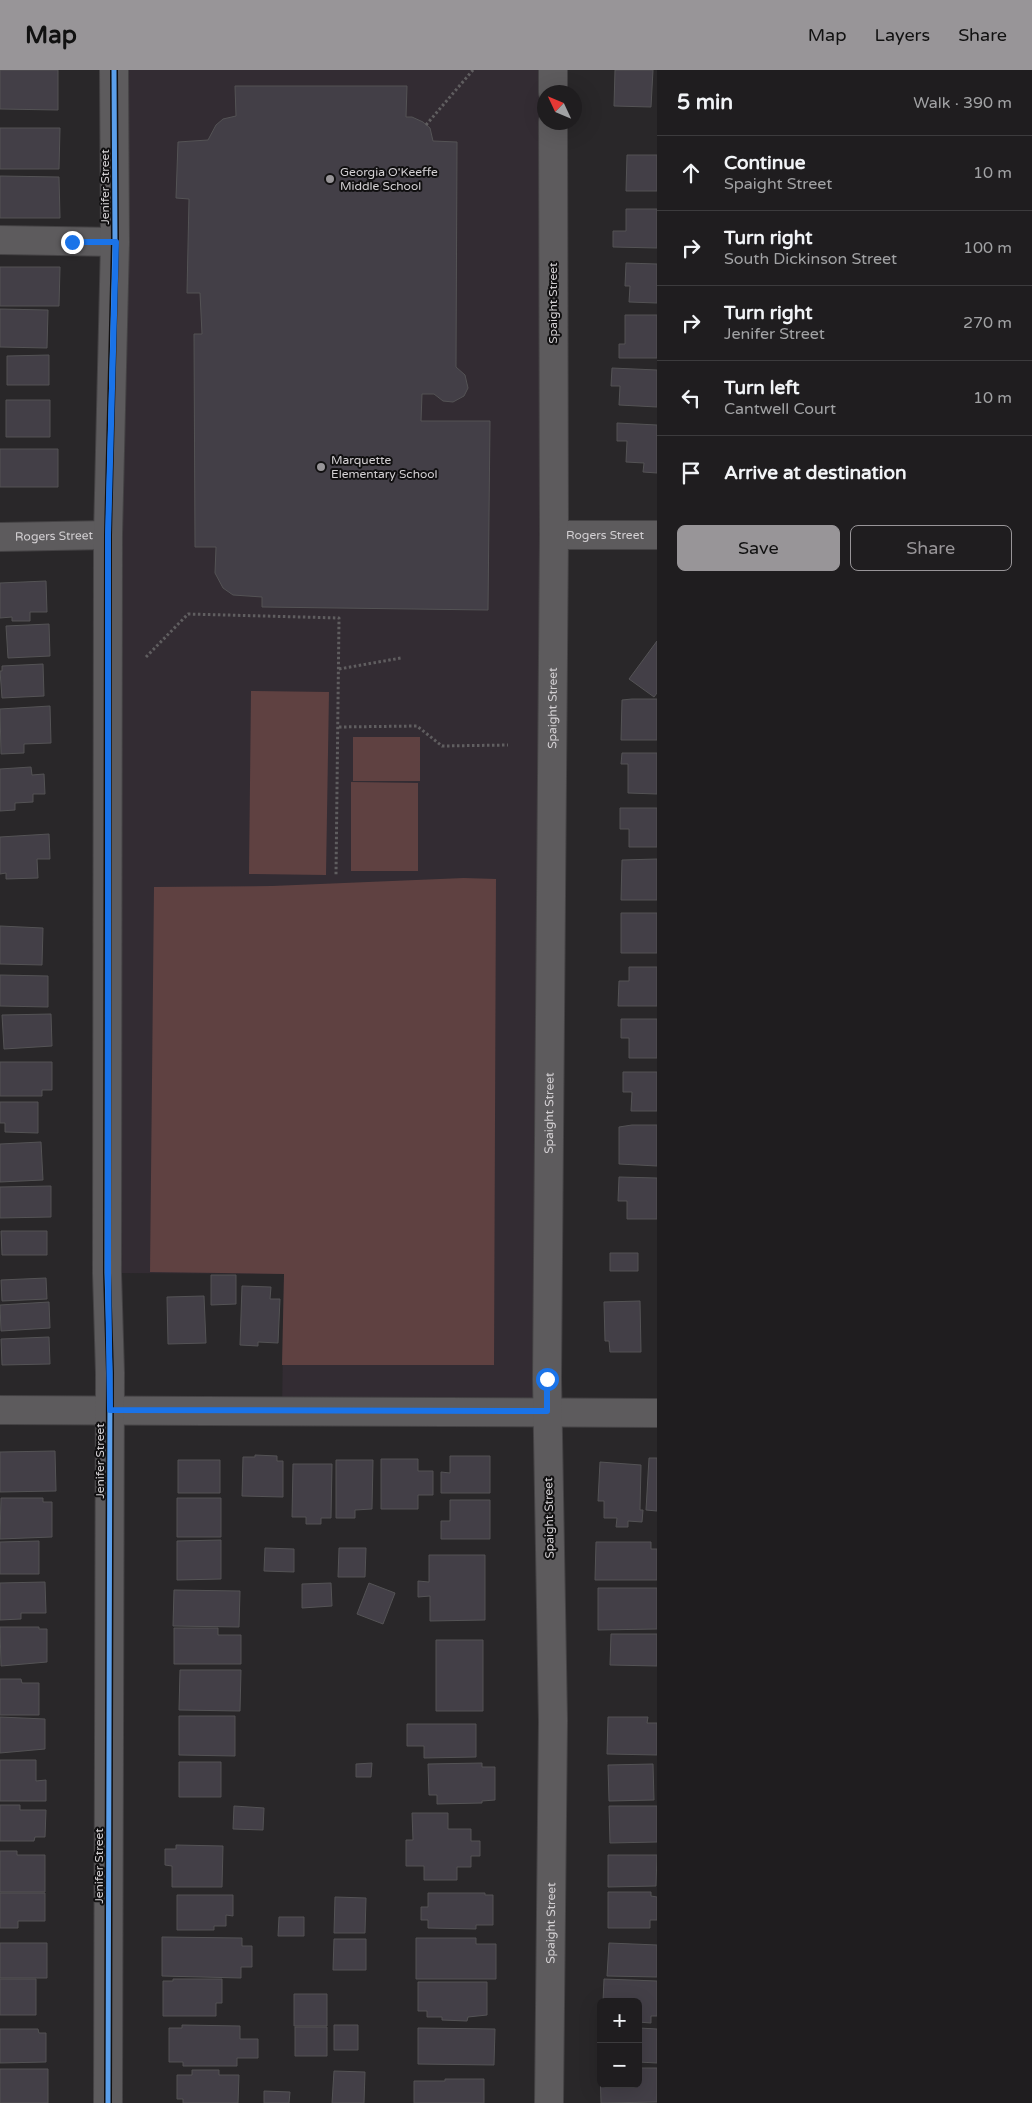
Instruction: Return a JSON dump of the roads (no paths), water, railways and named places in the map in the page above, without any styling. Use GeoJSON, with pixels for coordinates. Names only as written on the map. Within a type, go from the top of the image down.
{"type":"FeatureCollection","features":[{"type":"Feature","properties":{"kind":"street","name":"Jenifer Street"},"geometry":{"type":"LineString","coordinates":[[108,2103],[110,1410],[108,1273],[108,535],[116,242],[114,70]]}},
{"type":"Feature","properties":{"kind":"street"},"geometry":{"type":"LineString","coordinates":[[553,70],[553,85]]}},
{"type":"Feature","properties":{"kind":"street","name":"Spaight Street"},"geometry":{"type":"LineString","coordinates":[[549,2103],[553,1721],[547,1411],[554,535],[553,130]]}},
{"type":"Feature","properties":{"kind":"street"},"geometry":{"type":"LineString","coordinates":[[0,240],[116,242]]}},
{"type":"Feature","properties":{"kind":"street","name":"Rogers Street"},"geometry":{"type":"LineString","coordinates":[[0,536],[108,535]]}},
{"type":"Feature","properties":{"kind":"street","name":"Rogers Street"},"geometry":{"type":"LineString","coordinates":[[554,535],[657,535]]}},
{"type":"Feature","properties":{"kind":"street"},"geometry":{"type":"LineString","coordinates":[[0,1410],[657,1413]]}},
{"type":"Feature","properties":{"kind":"place","name":"Georgia O'Keeffe Middle School"},"geometry":{"type":"Point","coordinates":[330,179]}},
{"type":"Feature","properties":{"kind":"place","name":"Marquette Elementary School"},"geometry":{"type":"Point","coordinates":[321,467]}}]}
